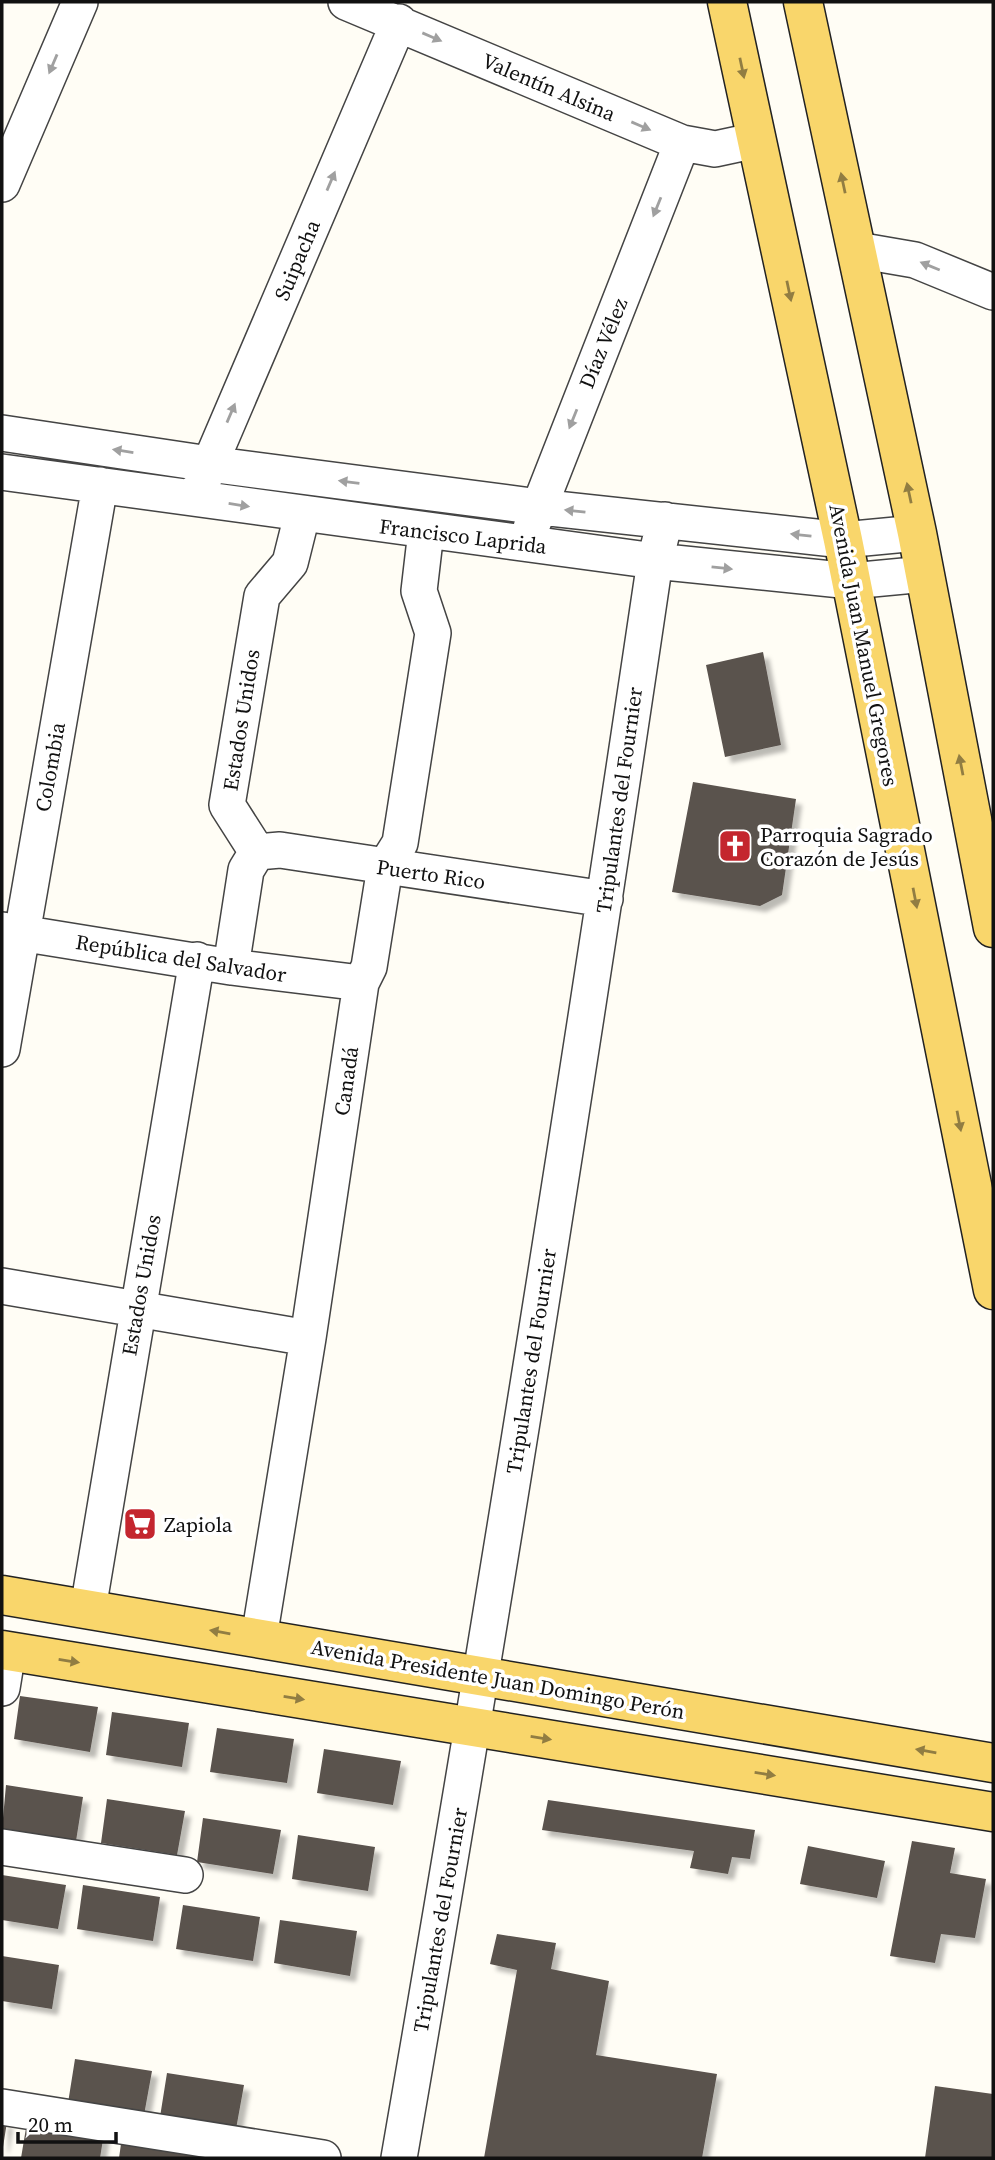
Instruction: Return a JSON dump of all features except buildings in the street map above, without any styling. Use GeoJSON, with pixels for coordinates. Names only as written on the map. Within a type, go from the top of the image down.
{"type":"FeatureCollection","features":[{"type":"Feature","properties":{"kind":"main road","name":"Avenida Juan Manuel Gregores"},"geometry":{"type":"LineString","coordinates":[[727,2],[843,540],[993,1290]]}},
{"type":"Feature","properties":{"kind":"main road"},"geometry":{"type":"LineString","coordinates":[[803,2],[925,574],[981,806],[993,928]]}},
{"type":"Feature","properties":{"kind":"main road","name":"Avenida Presidente Juan Domingo Perón"},"geometry":{"type":"LineString","coordinates":[[2,1595],[993,1763]]}},
{"type":"Feature","properties":{"kind":"main road"},"geometry":{"type":"LineString","coordinates":[[4,1663],[473,1727],[993,1812]]}},
{"type":"Feature","properties":{"kind":"street"},"geometry":{"type":"LineString","coordinates":[[2,184],[80,2]]}},
{"type":"Feature","properties":{"kind":"street","name":"Valentín Alsina"},"geometry":{"type":"LineString","coordinates":[[346,2],[399,22],[682,144],[715,149],[757,140]]}},
{"type":"Feature","properties":{"kind":"street","name":"Suipacha"},"geometry":{"type":"LineString","coordinates":[[196,498],[399,22]]}},
{"type":"Feature","properties":{"kind":"street","name":"Díaz Vélez"},"geometry":{"type":"LineString","coordinates":[[525,544],[682,144]]}},
{"type":"Feature","properties":{"kind":"street"},"geometry":{"type":"LineString","coordinates":[[857,250],[915,260],[993,292]]}},
{"type":"Feature","properties":{"kind":"street","name":"Francisco Laprida"},"geometry":{"type":"LineString","coordinates":[[2,433],[209,464],[539,507],[843,540],[917,533]]}},
{"type":"Feature","properties":{"kind":"street","name":"Francisco Laprida"},"geometry":{"type":"LineString","coordinates":[[2,472],[654,561],[851,581],[925,574]]}},
{"type":"Feature","properties":{"kind":"street","name":"Colombia"},"geometry":{"type":"LineString","coordinates":[[2,1049],[11,932],[100,485]]}},
{"type":"Feature","properties":{"kind":"street","name":"Estados Unidos"},"geometry":{"type":"LineString","coordinates":[[257,852],[227,805],[262,596],[289,563],[302,515]]}},
{"type":"Feature","properties":{"kind":"street","name":"Tripulantes del Fournier"},"geometry":{"type":"LineString","coordinates":[[399,2158],[473,1727],[605,899],[654,561],[665,520]]}},
{"type":"Feature","properties":{"kind":"street","name":"Canadá"},"geometry":{"type":"LineString","coordinates":[[258,1639],[308,1338],[360,983],[369,967],[385,867],[400,843],[433,633],[419,591],[426,531]]}},
{"type":"Feature","properties":{"kind":"street","name":"Puerto Rico"},"geometry":{"type":"LineString","coordinates":[[257,852],[280,850],[605,899]]}},
{"type":"Feature","properties":{"kind":"street"},"geometry":{"type":"LineString","coordinates":[[231,967],[246,870],[257,852]]}},
{"type":"Feature","properties":{"kind":"street","name":"República del Salvador"},"geometry":{"type":"LineString","coordinates":[[11,932],[231,967],[360,983]]}},
{"type":"Feature","properties":{"kind":"street","name":"Estados Unidos"},"geometry":{"type":"LineString","coordinates":[[88,1609],[197,960]]}},
{"type":"Feature","properties":{"kind":"street"},"geometry":{"type":"LineString","coordinates":[[2,1286],[308,1338]]}},
{"type":"Feature","properties":{"kind":"street"},"geometry":{"type":"LineString","coordinates":[[2,1847],[185,1875]]}},
{"type":"Feature","properties":{"kind":"street"},"geometry":{"type":"LineString","coordinates":[[2,2107],[323,2158]]}},
{"type":"Feature","properties":{"kind":"place","name":"Parroquia Sagrado Corazón de Jesús"},"geometry":{"type":"Point","coordinates":[735,846]}},
{"type":"Feature","properties":{"kind":"place","name":"Zapiola"},"geometry":{"type":"Point","coordinates":[140,1524]}}]}
